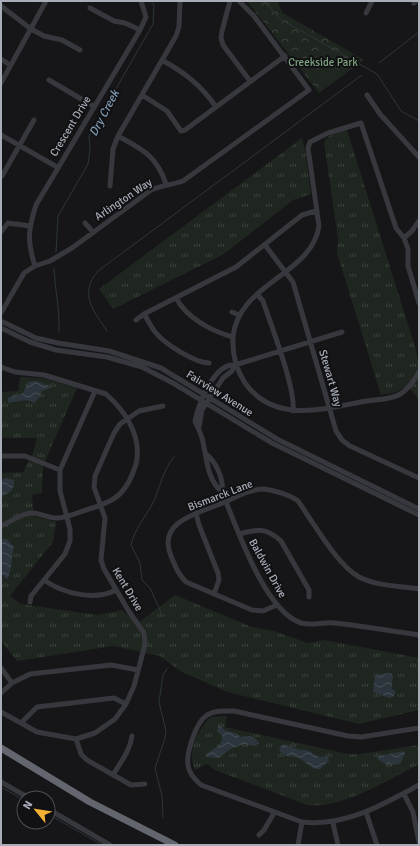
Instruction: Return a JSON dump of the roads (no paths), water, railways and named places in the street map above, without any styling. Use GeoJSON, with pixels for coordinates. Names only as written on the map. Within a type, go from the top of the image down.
{"type":"FeatureCollection","features":[{"type":"Feature","properties":{"kind":"highway"},"geometry":{"type":"LineString","coordinates":[[1,748],[59,783]]}},
{"type":"Feature","properties":{"kind":"highway"},"geometry":{"type":"LineString","coordinates":[[1,752],[137,827],[175,845]]}},
{"type":"Feature","properties":{"kind":"street"},"geometry":{"type":"LineString","coordinates":[[1,83],[46,1]]}},
{"type":"Feature","properties":{"kind":"street","name":"Crescent Drive"},"geometry":{"type":"LineString","coordinates":[[35,266],[29,248],[30,226],[36,206],[57,166],[140,30],[146,17],[141,1]]}},
{"type":"Feature","properties":{"kind":"street"},"geometry":{"type":"LineString","coordinates":[[110,186],[113,149],[118,136],[162,60],[179,27],[180,1]]}},
{"type":"Feature","properties":{"kind":"street"},"geometry":{"type":"LineString","coordinates":[[230,1],[221,38],[223,45],[250,81]]}},
{"type":"Feature","properties":{"kind":"street"},"geometry":{"type":"LineString","coordinates":[[142,95],[167,111],[181,131],[285,56],[254,16],[239,1]]}},
{"type":"Feature","properties":{"kind":"street"},"geometry":{"type":"LineString","coordinates":[[366,14],[372,1]]}},
{"type":"Feature","properties":{"kind":"street"},"geometry":{"type":"LineString","coordinates":[[1,6],[31,29],[44,36],[62,40],[80,50]]}},
{"type":"Feature","properties":{"kind":"street"},"geometry":{"type":"LineString","coordinates":[[90,8],[114,21],[125,23],[140,30]]}},
{"type":"Feature","properties":{"kind":"street","name":"Arlington Way"},"geometry":{"type":"LineString","coordinates":[[1,313],[24,273],[35,266],[59,256],[151,190],[166,184],[183,182],[309,90],[285,56]]}},
{"type":"Feature","properties":{"kind":"street"},"geometry":{"type":"LineString","coordinates":[[1,59],[10,65]]}},
{"type":"Feature","properties":{"kind":"street"},"geometry":{"type":"LineString","coordinates":[[162,60],[182,71],[196,82],[216,107]]}},
{"type":"Feature","properties":{"kind":"street"},"geometry":{"type":"LineString","coordinates":[[48,80],[93,106]]}},
{"type":"Feature","properties":{"kind":"street"},"geometry":{"type":"LineString","coordinates":[[366,95],[380,114],[419,157]]}},
{"type":"Feature","properties":{"kind":"street"},"geometry":{"type":"LineString","coordinates":[[2,176],[34,120]]}},
{"type":"Feature","properties":{"kind":"street"},"geometry":{"type":"LineString","coordinates":[[419,303],[408,266],[408,249],[404,238],[396,228],[361,123],[328,133],[310,142],[308,148],[319,226],[314,244],[310,250],[257,294],[239,315],[233,337],[236,365],[249,388],[269,405],[294,411],[309,412],[396,397],[405,392],[411,386],[419,372]]}},
{"type":"Feature","properties":{"kind":"street"},"geometry":{"type":"LineString","coordinates":[[1,135],[57,166]]}},
{"type":"Feature","properties":{"kind":"street"},"geometry":{"type":"LineString","coordinates":[[118,136],[144,150],[151,156],[158,165],[166,184]]}},
{"type":"Feature","properties":{"kind":"street"},"geometry":{"type":"LineString","coordinates":[[136,320],[144,314],[236,267],[302,215],[316,211]]}},
{"type":"Feature","properties":{"kind":"street"},"geometry":{"type":"LineString","coordinates":[[404,238],[412,231],[419,221]]}},
{"type":"Feature","properties":{"kind":"street"},"geometry":{"type":"LineString","coordinates":[[1,232],[8,223],[30,226]]}},
{"type":"Feature","properties":{"kind":"street"},"geometry":{"type":"LineString","coordinates":[[85,223],[93,232]]}},
{"type":"Feature","properties":{"kind":"street","name":"Stewart Way"},"geometry":{"type":"LineString","coordinates":[[264,245],[293,282],[336,431],[342,440],[350,446],[419,478]]}},
{"type":"Feature","properties":{"kind":"street"},"geometry":{"type":"LineString","coordinates":[[257,294],[263,301],[280,352],[293,397],[294,411]]}},
{"type":"Feature","properties":{"kind":"street"},"geometry":{"type":"LineString","coordinates":[[176,298],[185,312],[214,331],[233,337]]}},
{"type":"Feature","properties":{"kind":"street"},"geometry":{"type":"LineString","coordinates":[[232,312],[239,315]]}},
{"type":"Feature","properties":{"kind":"street"},"geometry":{"type":"LineString","coordinates":[[144,314],[151,326],[164,341],[202,363],[209,364]]}},
{"type":"Feature","properties":{"kind":"street","name":"Fairview Avenue"},"geometry":{"type":"LineString","coordinates":[[1,321],[36,338],[109,351],[160,368],[277,439],[419,509]]}},
{"type":"Feature","properties":{"kind":"street","name":"Fairview Avenue"},"geometry":{"type":"LineString","coordinates":[[1,328],[30,342],[56,350],[107,357],[142,367],[173,383],[272,443],[419,515]]}},
{"type":"Feature","properties":{"kind":"street","name":"Baldwin Drive"},"geometry":{"type":"LineString","coordinates":[[207,397],[216,374],[229,364],[236,365],[342,332]]}},
{"type":"Feature","properties":{"kind":"street","name":"Baldwin Drive"},"geometry":{"type":"LineString","coordinates":[[236,365],[232,371],[223,378],[204,402],[199,427],[206,454],[206,461],[214,485],[222,492],[249,558],[277,605],[286,614],[301,623],[310,625],[332,623],[419,635]]}},
{"type":"Feature","properties":{"kind":"street"},"geometry":{"type":"LineString","coordinates":[[1,367],[15,372],[44,375],[106,394],[127,419],[135,434],[138,448],[137,462],[122,493],[101,506],[58,518],[32,513],[22,515],[1,526]]}},
{"type":"Feature","properties":{"kind":"street"},"geometry":{"type":"LineString","coordinates":[[30,602],[31,596],[65,554],[67,548],[70,529],[60,491],[60,470],[94,390]]}},
{"type":"Feature","properties":{"kind":"street","name":"Kent Drive"},"geometry":{"type":"LineString","coordinates":[[76,739],[95,733],[116,718],[126,704],[134,686],[145,643],[144,633],[116,590],[101,560],[105,522],[94,487],[95,476],[114,433],[127,419],[139,411],[163,406]]}},
{"type":"Feature","properties":{"kind":"street","name":"Baldwin Drive"},"geometry":{"type":"LineString","coordinates":[[206,454],[213,459],[223,484],[222,492]]}},
{"type":"Feature","properties":{"kind":"street"},"geometry":{"type":"LineString","coordinates":[[1,456],[25,456],[60,470]]}},
{"type":"Feature","properties":{"kind":"street","name":"Bismarck Lane"},"geometry":{"type":"LineString","coordinates":[[277,605],[263,611],[252,610],[186,582],[178,575],[168,549],[168,537],[172,528],[179,521],[196,513],[253,491],[264,489],[298,501],[340,560],[359,578],[419,589]]}},
{"type":"Feature","properties":{"kind":"street"},"geometry":{"type":"LineString","coordinates":[[196,513],[198,525],[218,573],[219,580],[214,594]]}},
{"type":"Feature","properties":{"kind":"street"},"geometry":{"type":"LineString","coordinates":[[239,534],[258,529],[276,536],[281,541],[309,590],[310,597]]}},
{"type":"Feature","properties":{"kind":"street"},"geometry":{"type":"LineString","coordinates":[[44,580],[62,590],[97,596],[106,595],[116,590]]}},
{"type":"Feature","properties":{"kind":"street"},"geometry":{"type":"LineString","coordinates":[[1,693],[12,683],[30,674],[111,665],[138,670]]}},
{"type":"Feature","properties":{"kind":"street"},"geometry":{"type":"LineString","coordinates":[[1,668],[12,683]]}},
{"type":"Feature","properties":{"kind":"street"},"geometry":{"type":"LineString","coordinates":[[21,723],[37,707],[114,698],[126,704]]}},
{"type":"Feature","properties":{"kind":"street"},"geometry":{"type":"LineString","coordinates":[[419,728],[360,737],[348,736],[234,711],[220,710],[205,716],[196,729],[187,758],[192,777],[201,785],[302,822],[317,824],[333,823],[366,812],[404,794],[419,785]]}},
{"type":"Feature","properties":{"kind":"street"},"geometry":{"type":"LineString","coordinates":[[1,712],[37,732],[76,739],[81,754],[87,760],[131,785],[145,784]]}},
{"type":"Feature","properties":{"kind":"street"},"geometry":{"type":"LineString","coordinates":[[114,775],[120,761],[131,748],[132,736]]}},
{"type":"Feature","properties":{"kind":"street"},"geometry":{"type":"LineString","coordinates":[[1,782],[16,791]]}},
{"type":"Feature","properties":{"kind":"street"},"geometry":{"type":"LineString","coordinates":[[404,794],[413,812],[419,842]]}},
{"type":"Feature","properties":{"kind":"street"},"geometry":{"type":"LineString","coordinates":[[259,835],[264,830],[274,812]]}},
{"type":"Feature","properties":{"kind":"street"},"geometry":{"type":"LineString","coordinates":[[366,812],[377,845]]}},
{"type":"Feature","properties":{"kind":"street"},"geometry":{"type":"LineString","coordinates":[[56,814],[110,845]]}},
{"type":"Feature","properties":{"kind":"street"},"geometry":{"type":"LineString","coordinates":[[298,845],[302,822]]}},
{"type":"Feature","properties":{"kind":"street"},"geometry":{"type":"LineString","coordinates":[[333,823],[338,845]]}},
{"type":"Feature","properties":{"kind":"water"},"geometry":{"type":"Polygon","coordinates":[[[36,381],[53,387],[42,391],[39,398],[34,403],[27,400],[8,403],[8,398],[23,393],[28,382],[36,381]]]}},
{"type":"Feature","properties":{"kind":"water"},"geometry":{"type":"Polygon","coordinates":[[[6,478],[14,480],[14,486],[9,493],[1,497],[1,480],[6,478]]]}},
{"type":"Feature","properties":{"kind":"water"},"geometry":{"type":"Polygon","coordinates":[[[7,539],[14,547],[10,571],[7,579],[1,573],[1,540],[7,539]]]}},
{"type":"Feature","properties":{"kind":"water"},"geometry":{"type":"Polygon","coordinates":[[[391,673],[393,677],[391,688],[396,692],[394,696],[390,698],[373,692],[375,676],[391,673]]]}},
{"type":"Feature","properties":{"kind":"water"},"geometry":{"type":"Polygon","coordinates":[[[219,725],[226,731],[236,733],[241,737],[254,737],[259,743],[254,746],[244,744],[230,749],[219,758],[207,757],[207,753],[222,741],[222,736],[217,731],[219,725]]]}},
{"type":"Feature","properties":{"kind":"water"},"geometry":{"type":"Polygon","coordinates":[[[283,744],[301,750],[307,750],[319,757],[328,756],[329,761],[320,769],[313,768],[301,759],[284,755],[279,748],[283,744]]]}},
{"type":"Feature","properties":{"kind":"water"},"geometry":{"type":"Polygon","coordinates":[[[404,751],[405,754],[400,764],[388,765],[377,759],[379,756],[404,751]]]}},
{"type":"Feature","properties":{"kind":"waterway","name":"Dry Creek"},"geometry":{"type":"LineString","coordinates":[[56,252],[58,216],[88,164],[90,150],[89,136],[153,24],[154,5],[151,1]]}},
{"type":"Feature","properties":{"kind":"waterway"},"geometry":{"type":"LineString","coordinates":[[267,1],[273,12],[282,20],[377,74],[401,111],[419,121]]}},
{"type":"Feature","properties":{"kind":"waterway"},"geometry":{"type":"LineString","coordinates":[[379,63],[419,32]]}},
{"type":"Feature","properties":{"kind":"waterway"},"geometry":{"type":"LineString","coordinates":[[107,331],[90,302],[89,287],[92,279],[98,271],[362,75]]}},
{"type":"Feature","properties":{"kind":"waterway","name":"Dry Creek"},"geometry":{"type":"LineString","coordinates":[[54,268],[59,316],[59,332]]}},
{"type":"Feature","properties":{"kind":"waterway"},"geometry":{"type":"LineString","coordinates":[[161,612],[150,588],[142,580],[140,563],[131,545],[137,529],[153,503],[167,467],[174,457]]}},
{"type":"Feature","properties":{"kind":"waterway"},"geometry":{"type":"LineString","coordinates":[[163,817],[162,796],[155,768],[166,731],[159,702],[163,675],[167,669]]}},
{"type":"Feature","properties":{"kind":"waterway","name":"Dry Creek"},"geometry":{"type":"LineString","coordinates":[[1,787],[16,795]]}},
{"type":"Feature","properties":{"kind":"waterway","name":"Dry Creek"},"geometry":{"type":"LineString","coordinates":[[56,819],[102,845]]}},
{"type":"Feature","properties":{"kind":"park label","name":"Creekside Park"},"geometry":{"type":"Point","coordinates":[323,62]}}]}
